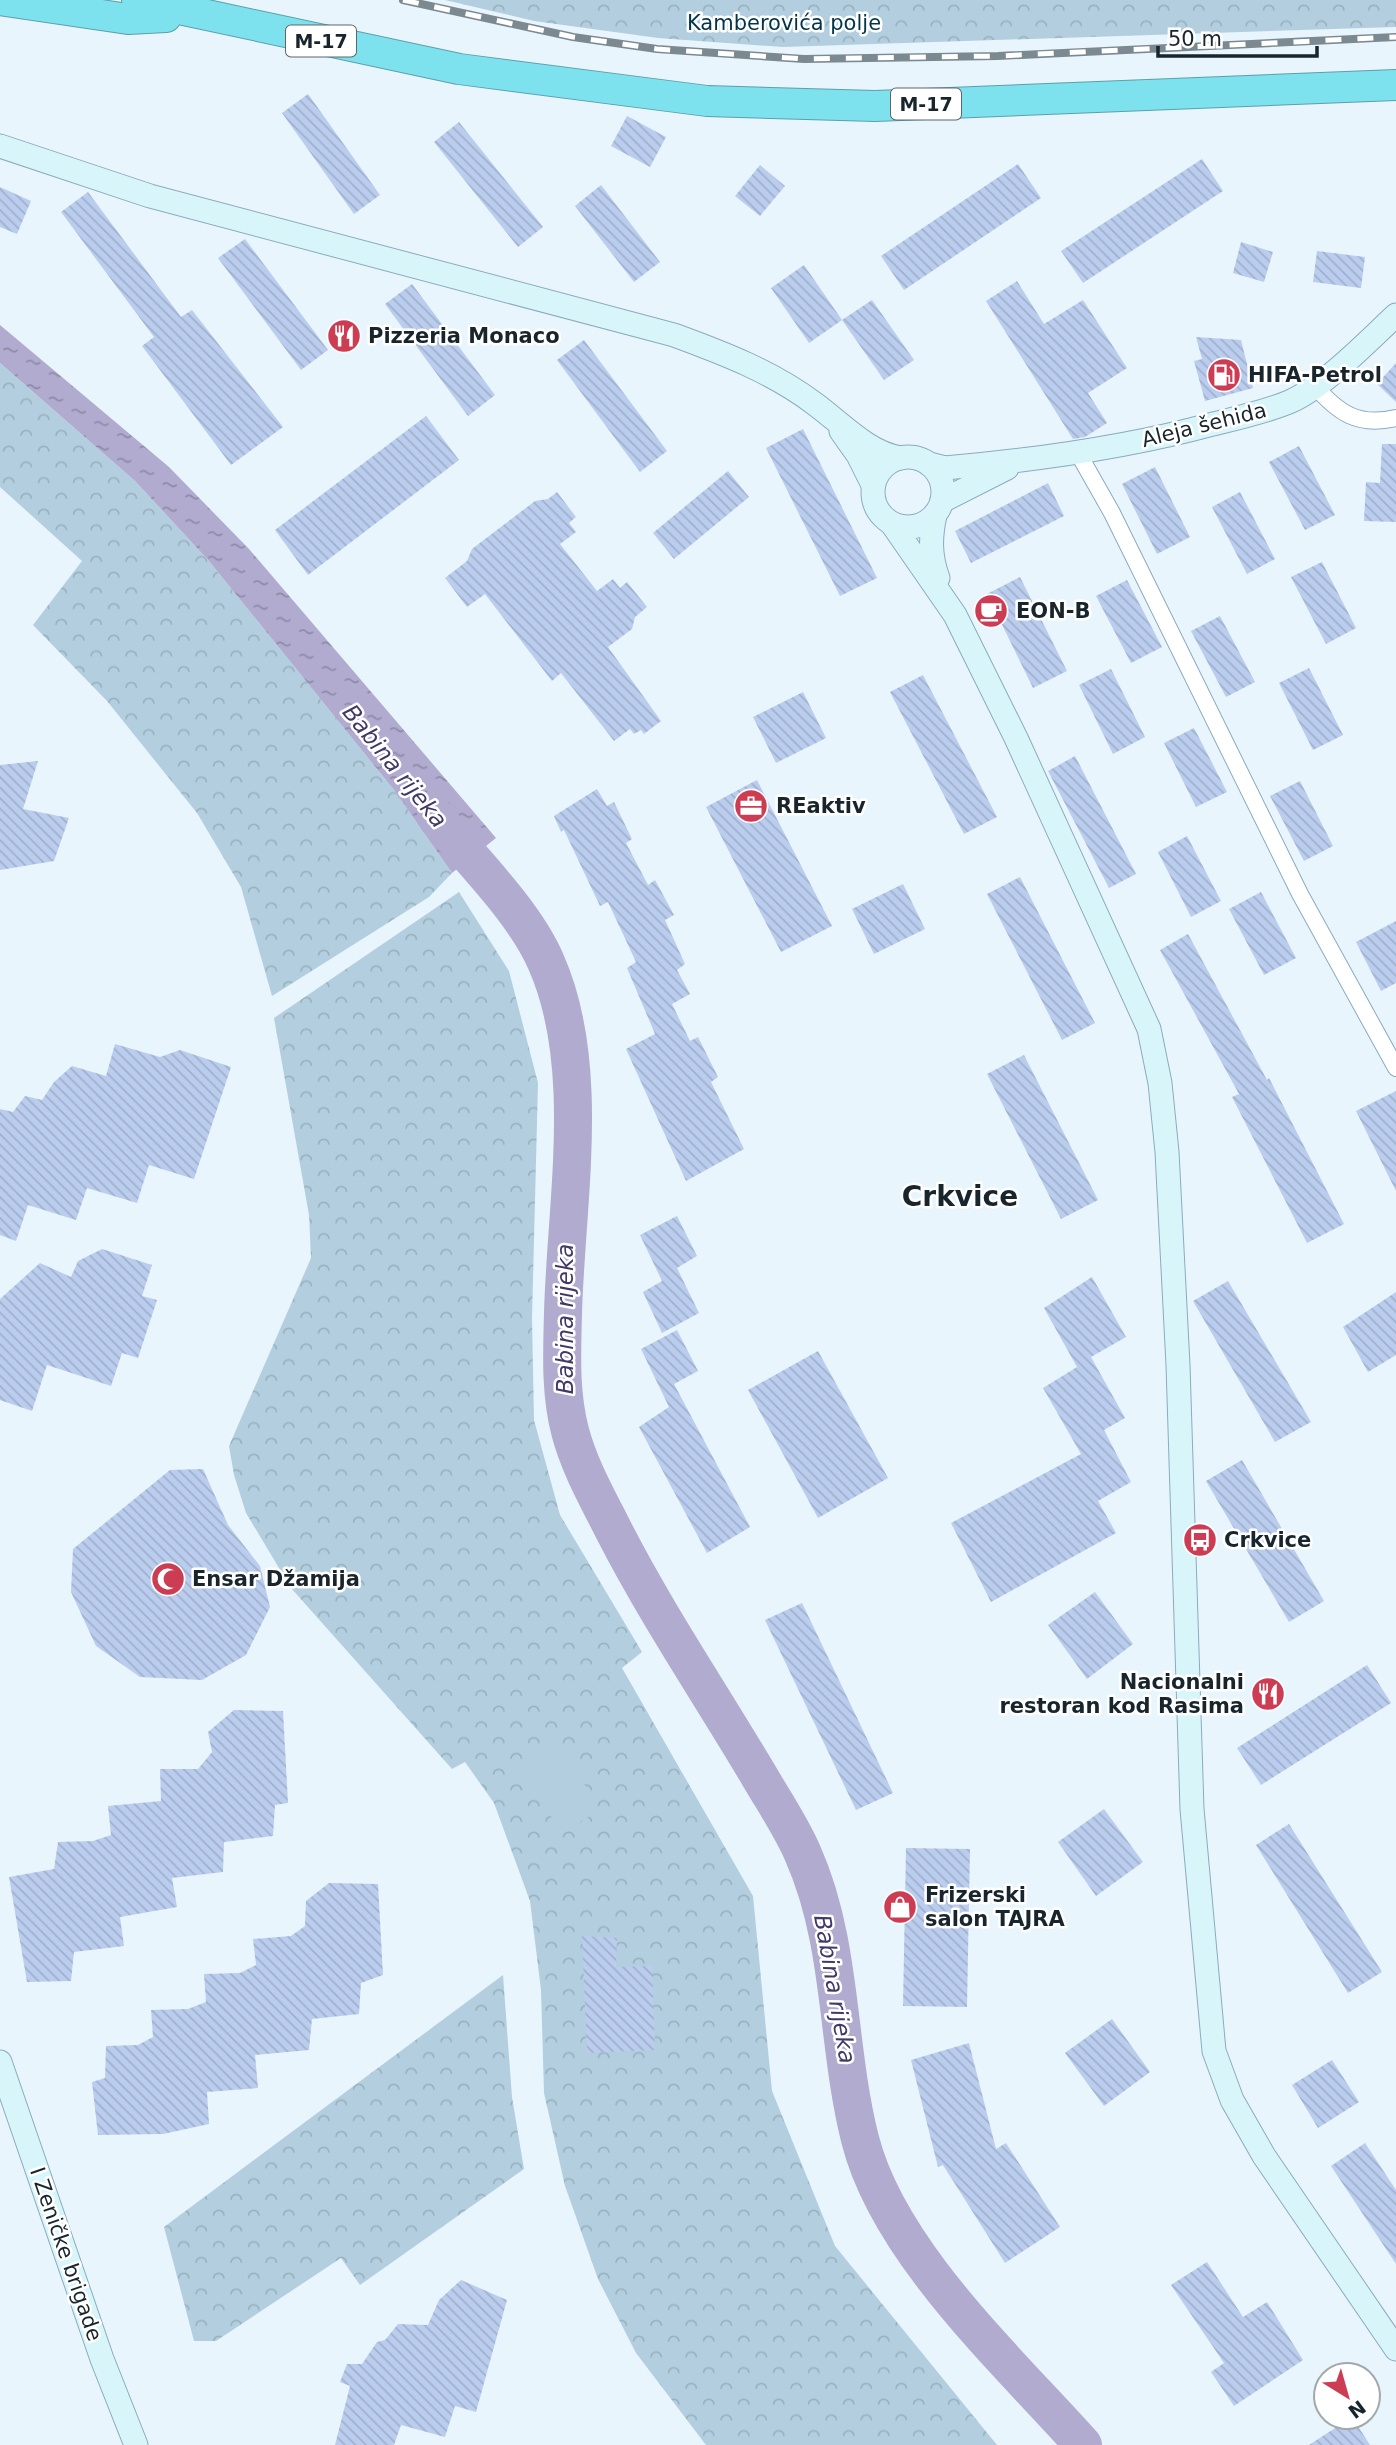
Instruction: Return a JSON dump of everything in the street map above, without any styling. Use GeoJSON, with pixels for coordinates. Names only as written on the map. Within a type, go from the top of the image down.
{"type":"FeatureCollection","features":[{"type":"Feature","properties":{"kind":"highway"},"geometry":{"type":"LineString","coordinates":[[0,0],[151,20],[176,6]]}},
{"type":"Feature","properties":{"kind":"highway","name":"M-17"},"geometry":{"type":"LineString","coordinates":[[137,0],[176,6],[458,69],[707,102],[818,105],[956,104],[1396,85]]}},
{"type":"Feature","properties":{"kind":"main road"},"geometry":{"type":"LineString","coordinates":[[0,146],[150,196],[674,335],[740,359],[815,404],[833,420],[888,456],[916,458],[929,464],[942,481],[930,535],[931,559],[943,594],[1016,738],[1149,1029],[1157,1069],[1167,1152],[1178,1353],[1192,1809],[1214,2051],[1232,2100],[1264,2156],[1396,2349]]}},
{"type":"Feature","properties":{"kind":"main road","name":"Aleja šehida"},"geometry":{"type":"LineString","coordinates":[[929,464],[945,468],[1078,453],[1165,437],[1262,411],[1291,401],[1314,385],[1350,358],[1396,315]]}},
{"type":"Feature","properties":{"kind":"main road"},"geometry":{"type":"LineString","coordinates":[[833,420],[858,455],[873,485],[876,508],[892,524],[943,594]]}},
{"type":"Feature","properties":{"kind":"main road"},"geometry":{"type":"LineString","coordinates":[[873,485],[883,467],[901,458]]}},
{"type":"Feature","properties":{"kind":"main road","name":"Aleja šehida"},"geometry":{"type":"LineString","coordinates":[[938,508],[954,492],[1023,461]]}},
{"type":"Feature","properties":{"kind":"main road"},"geometry":{"type":"LineString","coordinates":[[892,524],[915,527],[938,508]]}},
{"type":"Feature","properties":{"kind":"main road","name":"I Zeničke brigade"},"geometry":{"type":"LineString","coordinates":[[0,2062],[102,2359],[136,2445]]}},
{"type":"Feature","properties":{"kind":"street"},"geometry":{"type":"LineString","coordinates":[[1314,385],[1342,414],[1354,419],[1381,421],[1396,418]]}},
{"type":"Feature","properties":{"kind":"street"},"geometry":{"type":"LineString","coordinates":[[1078,453],[1112,513],[1300,894],[1396,1068]]}},
{"type":"Feature","properties":{"kind":"green space","name":"Kamberovića polje"},"geometry":{"type":"Polygon","coordinates":[[[445,0],[1396,0],[1396,27],[783,47],[658,38],[534,21],[445,0]]]}},
{"type":"Feature","properties":{"kind":"green space"},"geometry":{"type":"Polygon","coordinates":[[[0,363],[135,481],[209,561],[394,790],[452,873],[429,897],[272,996],[241,887],[197,813],[107,701],[33,625],[82,561],[0,487],[0,363]]]}},
{"type":"Feature","properties":{"kind":"green space"},"geometry":{"type":"Polygon","coordinates":[[[459,892],[509,971],[538,1083],[532,1319],[534,1420],[560,1515],[642,1652],[622,1668],[753,1896],[772,2091],[835,2246],[997,2445],[706,2445],[636,2353],[598,2279],[565,2186],[544,2093],[541,1990],[530,1901],[494,1803],[465,1762],[452,1769],[291,1588],[246,1513],[234,1475],[229,1446],[311,1258],[309,1215],[274,1018],[459,892]]]}},
{"type":"Feature","properties":{"kind":"green space"},"geometry":{"type":"Polygon","coordinates":[[[559,1738],[599,1811],[560,1833],[520,1760],[559,1738]]]}},
{"type":"Feature","properties":{"kind":"green space"},"geometry":{"type":"Polygon","coordinates":[[[503,1975],[512,2097],[524,2169],[360,2285],[341,2258],[216,2341],[194,2341],[164,2227],[503,1975]]]}},
{"type":"Feature","properties":{"kind":"water"},"geometry":{"type":"Polygon","coordinates":[[[0,325],[169,467],[249,549],[496,838],[452,873],[394,790],[209,561],[135,481],[0,363],[0,325]]]}},
{"type":"Feature","properties":{"kind":"building"},"geometry":{"type":"Polygon","coordinates":[[[308,94],[380,195],[354,214],[282,113],[308,94]]]}},
{"type":"Feature","properties":{"kind":"building"},"geometry":{"type":"Polygon","coordinates":[[[627,116],[666,137],[650,167],[611,146],[627,116]]]}},
{"type":"Feature","properties":{"kind":"building"},"geometry":{"type":"Polygon","coordinates":[[[459,122],[543,227],[518,247],[434,142],[459,122]]]}},
{"type":"Feature","properties":{"kind":"building"},"geometry":{"type":"Polygon","coordinates":[[[1202,159],[1223,191],[1083,283],[1061,251],[1202,159]]]}},
{"type":"Feature","properties":{"kind":"building"},"geometry":{"type":"Polygon","coordinates":[[[1018,164],[1041,198],[904,290],[881,256],[1018,164]]]}},
{"type":"Feature","properties":{"kind":"building"},"geometry":{"type":"Polygon","coordinates":[[[760,165],[785,186],[760,216],[735,196],[760,165]]]}},
{"type":"Feature","properties":{"kind":"building"},"geometry":{"type":"Polygon","coordinates":[[[601,185],[660,262],[634,282],[575,206],[601,185]]]}},
{"type":"Feature","properties":{"kind":"building"},"geometry":{"type":"Polygon","coordinates":[[[0,187],[31,201],[17,234],[0,227],[0,187]]]}},
{"type":"Feature","properties":{"kind":"building"},"geometry":{"type":"Polygon","coordinates":[[[88,192],[181,317],[192,310],[283,427],[231,465],[142,346],[154,337],[61,212],[88,192]]]}},
{"type":"Feature","properties":{"kind":"building"},"geometry":{"type":"Polygon","coordinates":[[[245,239],[328,350],[301,370],[218,258],[245,239]]]}},
{"type":"Feature","properties":{"kind":"building"},"geometry":{"type":"Polygon","coordinates":[[[1241,242],[1273,252],[1264,282],[1233,273],[1241,242]]]}},
{"type":"Feature","properties":{"kind":"building"},"geometry":{"type":"Polygon","coordinates":[[[1317,251],[1365,257],[1361,288],[1313,282],[1317,251]]]}},
{"type":"Feature","properties":{"kind":"building"},"geometry":{"type":"Polygon","coordinates":[[[804,265],[842,320],[809,343],[771,288],[804,265]]]}},
{"type":"Feature","properties":{"kind":"building"},"geometry":{"type":"Polygon","coordinates":[[[1017,281],[1044,324],[1083,300],[1127,368],[1088,393],[1107,423],[1085,437],[1073,439],[986,301],[1017,281]]]}},
{"type":"Feature","properties":{"kind":"building"},"geometry":{"type":"Polygon","coordinates":[[[412,284],[495,395],[468,416],[385,304],[412,284]]]}},
{"type":"Feature","properties":{"kind":"building"},"geometry":{"type":"Polygon","coordinates":[[[872,300],[914,360],[884,380],[842,320],[872,300]]]}},
{"type":"Feature","properties":{"kind":"building","name":"HIFA-Petrol"},"geometry":{"type":"Polygon","coordinates":[[[1196,337],[1241,340],[1253,388],[1205,401],[1194,361],[1202,359],[1196,337]]]}},
{"type":"Feature","properties":{"kind":"building"},"geometry":{"type":"Polygon","coordinates":[[[584,340],[667,451],[640,472],[557,360],[584,340]]]}},
{"type":"Feature","properties":{"kind":"building"},"geometry":{"type":"Polygon","coordinates":[[[1396,363],[1396,402],[1377,384],[1396,363]]]}},
{"type":"Feature","properties":{"kind":"building"},"geometry":{"type":"Polygon","coordinates":[[[426,416],[459,460],[308,575],[275,530],[426,416]]]}},
{"type":"Feature","properties":{"kind":"building"},"geometry":{"type":"Polygon","coordinates":[[[803,429],[877,578],[840,596],[766,448],[803,429]]]}},
{"type":"Feature","properties":{"kind":"building"},"geometry":{"type":"Polygon","coordinates":[[[1382,444],[1396,444],[1396,522],[1364,521],[1366,482],[1380,483],[1382,444]]]}},
{"type":"Feature","properties":{"kind":"building"},"geometry":{"type":"Polygon","coordinates":[[[1299,446],[1335,515],[1305,530],[1269,462],[1299,446]]]}},
{"type":"Feature","properties":{"kind":"building"},"geometry":{"type":"Polygon","coordinates":[[[1155,467],[1190,537],[1157,554],[1122,484],[1155,467]]]}},
{"type":"Feature","properties":{"kind":"building"},"geometry":{"type":"Polygon","coordinates":[[[728,471],[749,497],[674,559],[653,533],[728,471]]]}},
{"type":"Feature","properties":{"kind":"building"},"geometry":{"type":"Polygon","coordinates":[[[1048,483],[1064,516],[971,563],[955,531],[1048,483]]]}},
{"type":"Feature","properties":{"kind":"building"},"geometry":{"type":"Polygon","coordinates":[[[557,492],[576,517],[569,523],[576,532],[560,544],[597,591],[613,579],[620,588],[627,582],[647,607],[635,617],[632,629],[608,647],[661,721],[644,734],[641,730],[634,734],[630,729],[614,741],[561,673],[552,681],[485,594],[467,607],[445,578],[467,561],[472,549],[535,501],[548,499],[557,492]]]}},
{"type":"Feature","properties":{"kind":"building"},"geometry":{"type":"Polygon","coordinates":[[[1240,492],[1275,559],[1247,574],[1212,507],[1240,492]]]}},
{"type":"Feature","properties":{"kind":"building"},"geometry":{"type":"Polygon","coordinates":[[[1322,562],[1356,628],[1326,644],[1291,577],[1322,562]]]}},
{"type":"Feature","properties":{"kind":"building"},"geometry":{"type":"Polygon","coordinates":[[[1020,577],[1067,671],[1033,688],[987,594],[1020,577]]]}},
{"type":"Feature","properties":{"kind":"building"},"geometry":{"type":"Polygon","coordinates":[[[1127,580],[1162,647],[1131,663],[1096,596],[1127,580]]]}},
{"type":"Feature","properties":{"kind":"building"},"geometry":{"type":"Polygon","coordinates":[[[1220,616],[1255,682],[1226,697],[1191,631],[1220,616]]]}},
{"type":"Feature","properties":{"kind":"building"},"geometry":{"type":"Polygon","coordinates":[[[1309,668],[1343,735],[1313,750],[1279,683],[1309,668]]]}},
{"type":"Feature","properties":{"kind":"building"},"geometry":{"type":"Polygon","coordinates":[[[1111,669],[1145,737],[1113,754],[1079,685],[1111,669]]]}},
{"type":"Feature","properties":{"kind":"building"},"geometry":{"type":"Polygon","coordinates":[[[923,675],[997,817],[964,834],[890,692],[923,675]]]}},
{"type":"Feature","properties":{"kind":"building"},"geometry":{"type":"Polygon","coordinates":[[[803,692],[826,738],[776,763],[753,717],[803,692]]]}},
{"type":"Feature","properties":{"kind":"building"},"geometry":{"type":"Polygon","coordinates":[[[1194,728],[1227,792],[1196,807],[1164,743],[1194,728]]]}},
{"type":"Feature","properties":{"kind":"building"},"geometry":{"type":"Polygon","coordinates":[[[1075,756],[1136,874],[1109,888],[1048,771],[1075,756]]]}},
{"type":"Feature","properties":{"kind":"building"},"geometry":{"type":"Polygon","coordinates":[[[38,761],[23,809],[69,818],[54,861],[0,870],[0,765],[38,761]]]}},
{"type":"Feature","properties":{"kind":"building"},"geometry":{"type":"Polygon","coordinates":[[[757,780],[832,926],[781,952],[706,807],[757,780]]]}},
{"type":"Feature","properties":{"kind":"building"},"geometry":{"type":"Polygon","coordinates":[[[1300,781],[1333,846],[1304,861],[1270,796],[1300,781]]]}},
{"type":"Feature","properties":{"kind":"building"},"geometry":{"type":"Polygon","coordinates":[[[597,789],[607,806],[614,802],[632,839],[626,843],[648,885],[655,880],[674,915],[665,920],[685,964],[677,970],[690,994],[672,1004],[690,1041],[698,1037],[718,1077],[711,1082],[744,1149],[686,1181],[626,1049],[655,1034],[627,968],[636,962],[608,902],[600,906],[564,830],[561,832],[554,816],[597,789]]]}},
{"type":"Feature","properties":{"kind":"building"},"geometry":{"type":"Polygon","coordinates":[[[1187,836],[1221,901],[1191,917],[1158,852],[1187,836]]]}},
{"type":"Feature","properties":{"kind":"building"},"geometry":{"type":"Polygon","coordinates":[[[1020,877],[1095,1023],[1062,1040],[987,894],[1020,877]]]}},
{"type":"Feature","properties":{"kind":"building"},"geometry":{"type":"Polygon","coordinates":[[[903,884],[925,929],[874,954],[852,909],[903,884]]]}},
{"type":"Feature","properties":{"kind":"building"},"geometry":{"type":"Polygon","coordinates":[[[1261,892],[1296,958],[1264,975],[1229,909],[1261,892]]]}},
{"type":"Feature","properties":{"kind":"building"},"geometry":{"type":"Polygon","coordinates":[[[1396,921],[1396,983],[1381,991],[1356,942],[1396,921]]]}},
{"type":"Feature","properties":{"kind":"building"},"geometry":{"type":"Polygon","coordinates":[[[1188,934],[1267,1080],[1269,1078],[1344,1224],[1307,1243],[1232,1097],[1239,1094],[1160,950],[1188,934]]]}},
{"type":"Feature","properties":{"kind":"building"},"geometry":{"type":"Polygon","coordinates":[[[115,1044],[160,1057],[180,1050],[231,1067],[194,1179],[149,1165],[137,1203],[87,1188],[76,1220],[28,1205],[16,1241],[0,1235],[0,1109],[13,1112],[25,1096],[42,1100],[54,1082],[72,1066],[106,1076],[115,1044]]]}},
{"type":"Feature","properties":{"kind":"building"},"geometry":{"type":"Polygon","coordinates":[[[1024,1055],[1098,1200],[1061,1219],[987,1074],[1024,1055]]]}},
{"type":"Feature","properties":{"kind":"building"},"geometry":{"type":"Polygon","coordinates":[[[1396,1091],[1396,1191],[1356,1111],[1396,1091]]]}},
{"type":"Feature","properties":{"kind":"building"},"geometry":{"type":"Polygon","coordinates":[[[677,1216],[697,1256],[677,1268],[699,1313],[662,1333],[643,1292],[662,1281],[640,1235],[677,1216]]]}},
{"type":"Feature","properties":{"kind":"building"},"geometry":{"type":"Polygon","coordinates":[[[102,1249],[152,1265],[142,1296],[157,1300],[138,1358],[122,1353],[111,1386],[47,1365],[32,1411],[0,1400],[0,1299],[40,1263],[71,1277],[78,1261],[102,1249]]]}},
{"type":"Feature","properties":{"kind":"building"},"geometry":{"type":"Polygon","coordinates":[[[1092,1277],[1126,1337],[1091,1357],[1125,1418],[1104,1430],[1131,1482],[1098,1501],[1116,1533],[991,1602],[951,1523],[1081,1454],[1043,1388],[1077,1367],[1044,1308],[1092,1277]]]}},
{"type":"Feature","properties":{"kind":"building"},"geometry":{"type":"Polygon","coordinates":[[[1228,1281],[1311,1422],[1275,1442],[1193,1301],[1228,1281]]]}},
{"type":"Feature","properties":{"kind":"building"},"geometry":{"type":"Polygon","coordinates":[[[1396,1292],[1396,1355],[1368,1372],[1343,1327],[1396,1292]]]}},
{"type":"Feature","properties":{"kind":"building"},"geometry":{"type":"Polygon","coordinates":[[[677,1330],[698,1371],[674,1384],[750,1527],[707,1553],[639,1427],[669,1407],[641,1349],[677,1330]]]}},
{"type":"Feature","properties":{"kind":"building"},"geometry":{"type":"Polygon","coordinates":[[[818,1351],[888,1478],[818,1518],[748,1390],[818,1351]]]}},
{"type":"Feature","properties":{"kind":"building"},"geometry":{"type":"Polygon","coordinates":[[[1242,1460],[1324,1601],[1289,1622],[1206,1481],[1242,1460]]]}},
{"type":"Feature","properties":{"kind":"building","name":"Ensar Džamija"},"geometry":{"type":"Polygon","coordinates":[[[203,1469],[228,1525],[260,1566],[270,1607],[246,1655],[202,1680],[140,1677],[96,1646],[71,1592],[73,1549],[170,1470],[203,1469]]]}},
{"type":"Feature","properties":{"kind":"building"},"geometry":{"type":"Polygon","coordinates":[[[1095,1592],[1133,1644],[1087,1679],[1048,1625],[1095,1592]]]}},
{"type":"Feature","properties":{"kind":"building"},"geometry":{"type":"Polygon","coordinates":[[[802,1603],[893,1793],[856,1810],[765,1620],[802,1603]]]}},
{"type":"Feature","properties":{"kind":"building"},"geometry":{"type":"Polygon","coordinates":[[[1367,1665],[1391,1703],[1261,1785],[1237,1748],[1367,1665]]]}},
{"type":"Feature","properties":{"kind":"building"},"geometry":{"type":"Polygon","coordinates":[[[234,1710],[283,1711],[288,1803],[275,1805],[273,1836],[224,1842],[223,1872],[172,1878],[177,1907],[120,1917],[124,1946],[74,1952],[71,1981],[27,1982],[9,1877],[54,1869],[58,1842],[93,1841],[111,1835],[108,1806],[161,1801],[160,1769],[198,1769],[212,1752],[208,1732],[234,1710]]]}},
{"type":"Feature","properties":{"kind":"building"},"geometry":{"type":"Polygon","coordinates":[[[1104,1809],[1143,1862],[1096,1896],[1058,1842],[1104,1809]]]}},
{"type":"Feature","properties":{"kind":"building"},"geometry":{"type":"Polygon","coordinates":[[[1289,1824],[1382,1972],[1348,1993],[1256,1845],[1289,1824]]]}},
{"type":"Feature","properties":{"kind":"building"},"geometry":{"type":"Polygon","coordinates":[[[906,1848],[970,1849],[967,2007],[903,2006],[906,1848]]]}},
{"type":"Feature","properties":{"kind":"building"},"geometry":{"type":"Polygon","coordinates":[[[329,1883],[378,1884],[383,1975],[361,1983],[359,2014],[312,2019],[309,2050],[255,2055],[258,2088],[207,2092],[209,2124],[163,2134],[98,2135],[92,2082],[105,2078],[106,2046],[138,2045],[153,2037],[151,2010],[188,2009],[206,2002],[204,1974],[240,1973],[256,1965],[253,1939],[291,1936],[305,1926],[306,1901],[329,1883]]]}},
{"type":"Feature","properties":{"kind":"building"},"geometry":{"type":"Polygon","coordinates":[[[582,1936],[617,1938],[616,1967],[652,1966],[655,2050],[587,2053],[582,1936]]]}},
{"type":"Feature","properties":{"kind":"building"},"geometry":{"type":"Polygon","coordinates":[[[1112,2019],[1150,2072],[1104,2106],[1065,2053],[1112,2019]]]}},
{"type":"Feature","properties":{"kind":"building"},"geometry":{"type":"Polygon","coordinates":[[[969,2043],[996,2149],[1006,2143],[1060,2227],[1005,2263],[943,2165],[938,2167],[911,2060],[969,2043]]]}},
{"type":"Feature","properties":{"kind":"building"},"geometry":{"type":"Polygon","coordinates":[[[1332,2060],[1359,2102],[1318,2128],[1292,2085],[1332,2060]]]}},
{"type":"Feature","properties":{"kind":"building"},"geometry":{"type":"Polygon","coordinates":[[[1365,2143],[1396,2190],[1396,2264],[1331,2166],[1365,2143]]]}},
{"type":"Feature","properties":{"kind":"building"},"geometry":{"type":"Polygon","coordinates":[[[1207,2262],[1243,2317],[1267,2302],[1303,2360],[1234,2406],[1211,2372],[1224,2363],[1171,2285],[1207,2262]]]}},
{"type":"Feature","properties":{"kind":"building"},"geometry":{"type":"Polygon","coordinates":[[[461,2280],[507,2300],[476,2412],[455,2406],[445,2437],[401,2425],[394,2445],[335,2445],[350,2386],[340,2382],[347,2364],[362,2364],[377,2342],[385,2340],[398,2324],[428,2325],[439,2300],[461,2280]]]}},
{"type":"Feature","properties":{"kind":"building"},"geometry":{"type":"Polygon","coordinates":[[[1330,2431],[1361,2431],[1370,2445],[1309,2445],[1330,2431]]]}},
{"type":"Feature","properties":{"kind":"waterway","name":"Babina rijeka"},"geometry":{"type":"LineString","coordinates":[[436,817],[524,924],[546,962],[560,1002],[568,1045],[573,1134],[562,1373],[567,1416],[578,1457],[648,1593],[782,1813],[803,1854],[825,1923],[852,2103],[860,2139],[875,2181],[896,2222],[923,2263],[986,2340],[1083,2445]]}},
{"type":"Feature","properties":{"kind":"railway"},"geometry":{"type":"LineString","coordinates":[[403,0],[573,37],[657,49],[804,59],[998,56],[1396,37]]}},
{"type":"Feature","properties":{"kind":"place","name":"Pizzeria Monaco"},"geometry":{"type":"Point","coordinates":[344,336]}},
{"type":"Feature","properties":{"kind":"place","name":"HIFA-Petrol"},"geometry":{"type":"Point","coordinates":[1224,375]}},
{"type":"Feature","properties":{"kind":"place","name":"EON-B"},"geometry":{"type":"Point","coordinates":[991,611]}},
{"type":"Feature","properties":{"kind":"place","name":"REaktiv"},"geometry":{"type":"Point","coordinates":[751,806]}},
{"type":"Feature","properties":{"kind":"place","name":"Crkvice"},"geometry":{"type":"Point","coordinates":[1200,1540]}},
{"type":"Feature","properties":{"kind":"place","name":"Ensar Džamija"},"geometry":{"type":"Point","coordinates":[168,1579]}},
{"type":"Feature","properties":{"kind":"place","name":"Nacionalni restoran kod Rasima"},"geometry":{"type":"Point","coordinates":[1268,1694]}},
{"type":"Feature","properties":{"kind":"place","name":"Frizerski salon TAJRA"},"geometry":{"type":"Point","coordinates":[900,1907]}},
{"type":"Feature","properties":{"kind":"district","name":"Crkvice"},"geometry":{"type":"Point","coordinates":[960,1196]}}]}
